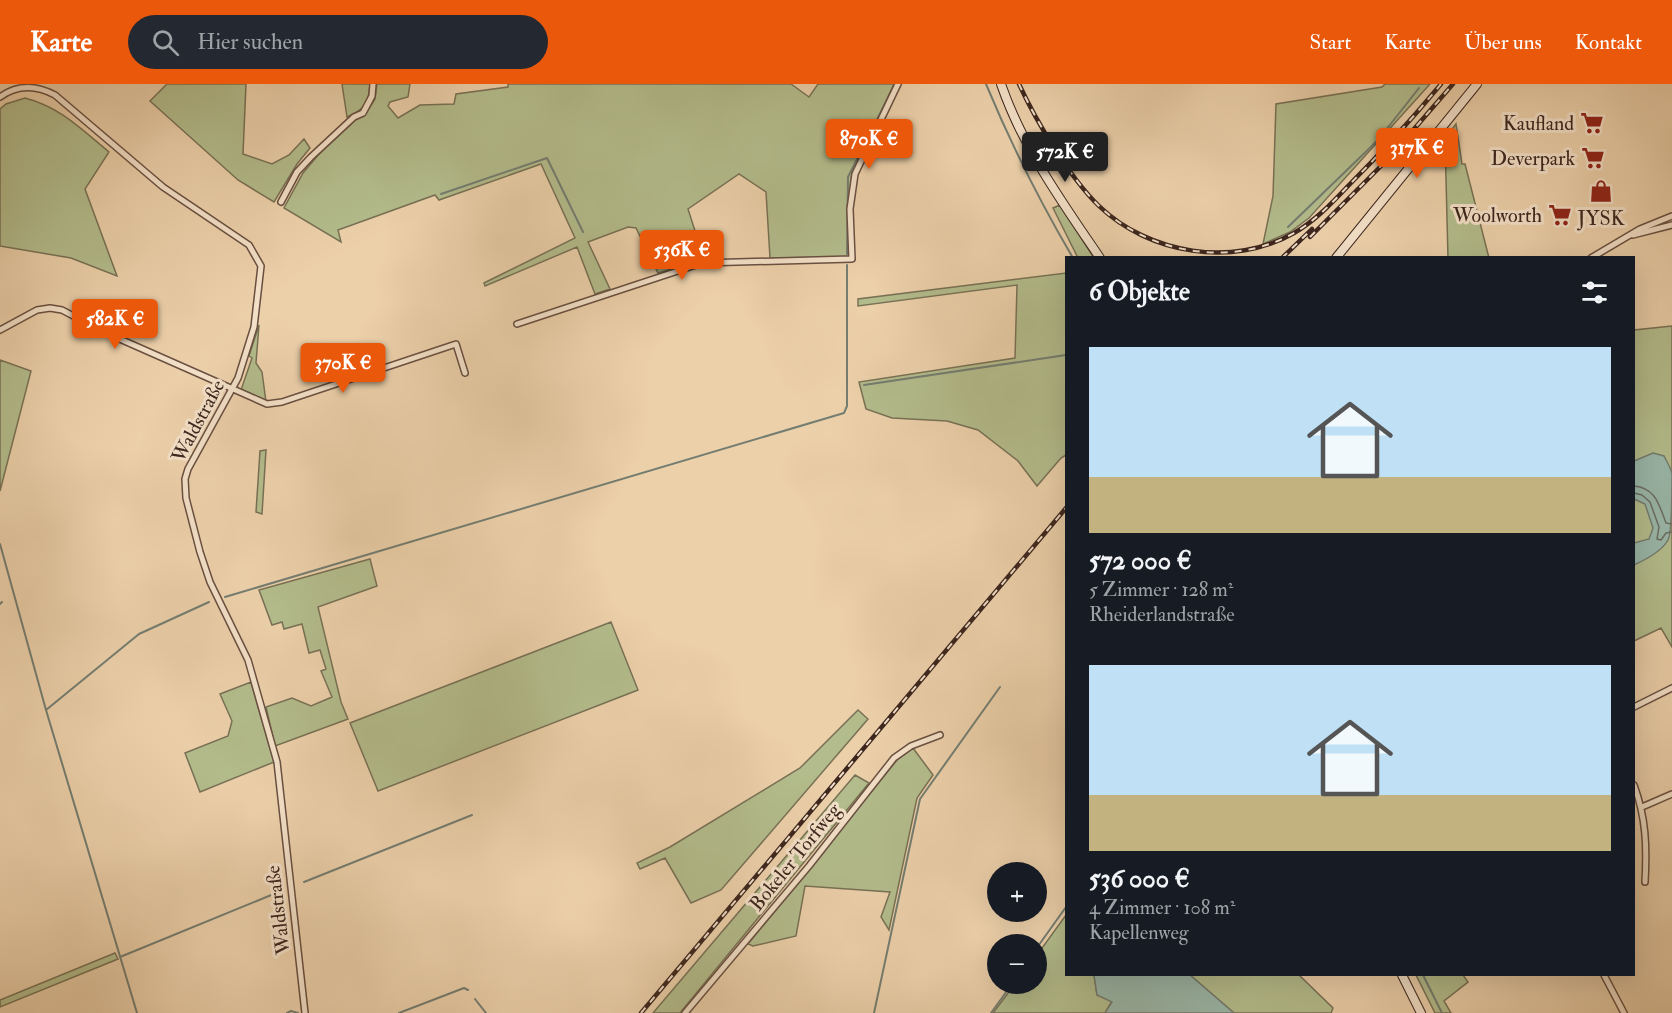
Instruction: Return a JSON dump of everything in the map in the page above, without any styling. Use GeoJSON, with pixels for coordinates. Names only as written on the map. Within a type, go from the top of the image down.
{"type":"FeatureCollection","features":[{"type":"Feature","properties":{"kind":"main road"},"geometry":{"type":"LineString","coordinates":[[1000,84],[1013,119],[1042,171],[1099,256]]}},
{"type":"Feature","properties":{"kind":"main road"},"geometry":{"type":"LineString","coordinates":[[1338,256],[1477,84]]}},
{"type":"Feature","properties":{"kind":"main road"},"geometry":{"type":"LineString","coordinates":[[1402,976],[1421,1013]]}},
{"type":"Feature","properties":{"kind":"street"},"geometry":{"type":"LineString","coordinates":[[281,202],[297,172],[354,117],[363,113],[372,96],[374,84]]}},
{"type":"Feature","properties":{"kind":"street"},"geometry":{"type":"LineString","coordinates":[[517,324],[702,263],[852,259],[850,209],[855,174],[898,84]]}},
{"type":"Feature","properties":{"kind":"street","name":"Waldstraße"},"geometry":{"type":"LineString","coordinates":[[0,97],[17,88],[31,87],[43,88],[55,95],[164,187],[249,245],[261,266],[254,327],[238,378],[188,469],[185,479],[186,498],[210,582],[248,660],[277,762],[305,1010]]}},
{"type":"Feature","properties":{"kind":"street"},"geometry":{"type":"LineString","coordinates":[[1595,256],[1640,229],[1672,216]]}},
{"type":"Feature","properties":{"kind":"street"},"geometry":{"type":"LineString","coordinates":[[1632,235],[1672,225]]}},
{"type":"Feature","properties":{"kind":"street"},"geometry":{"type":"LineString","coordinates":[[0,330],[37,310],[50,308],[62,310],[104,332],[267,404],[282,402],[456,344],[465,373]]}},
{"type":"Feature","properties":{"kind":"street"},"geometry":{"type":"LineString","coordinates":[[1635,706],[1672,688]]}},
{"type":"Feature","properties":{"kind":"street","name":"Bokeler Torfweg"},"geometry":{"type":"LineString","coordinates":[[685,1013],[808,866],[894,758],[911,746],[940,735]]}},
{"type":"Feature","properties":{"kind":"street"},"geometry":{"type":"LineString","coordinates":[[1635,787],[1642,807],[1645,828],[1645,882]]}},
{"type":"Feature","properties":{"kind":"street"},"geometry":{"type":"LineString","coordinates":[[1642,807],[1672,794]]}},
{"type":"Feature","properties":{"kind":"street"},"geometry":{"type":"LineString","coordinates":[[1605,976],[1624,1013]]}},
{"type":"Feature","properties":{"kind":"green space"},"geometry":{"type":"Polygon","coordinates":[[[167,84],[246,84],[243,154],[272,164],[289,155],[304,139],[310,148],[297,164],[274,202],[238,180],[150,101],[167,84]]]}},
{"type":"Feature","properties":{"kind":"green space"},"geometry":{"type":"Polygon","coordinates":[[[342,84],[370,84],[364,105],[358,112],[347,117],[342,84]]]}},
{"type":"Feature","properties":{"kind":"green space"},"geometry":{"type":"Polygon","coordinates":[[[377,84],[410,84],[408,97],[390,102],[388,106],[398,118],[420,105],[454,104],[456,94],[508,87],[508,84],[791,84],[809,97],[818,84],[894,84],[852,173],[848,209],[849,257],[770,258],[766,192],[739,174],[688,209],[704,259],[658,273],[636,228],[628,227],[588,242],[610,289],[595,294],[577,247],[485,286],[484,283],[575,238],[541,164],[439,200],[435,195],[338,230],[341,242],[284,208],[303,173],[319,154],[355,120],[365,115],[375,99],[377,84]]]}},
{"type":"Feature","properties":{"kind":"green space"},"geometry":{"type":"Polygon","coordinates":[[[1385,84],[1430,84],[1309,218],[1290,232],[1263,244],[1273,196],[1276,104],[1382,87],[1385,84]]]}},
{"type":"Feature","properties":{"kind":"green space"},"geometry":{"type":"Polygon","coordinates":[[[25,98],[60,113],[109,152],[85,189],[117,276],[71,258],[0,246],[0,109],[6,104],[25,98]]]}},
{"type":"Feature","properties":{"kind":"green space"},"geometry":{"type":"Polygon","coordinates":[[[1456,124],[1462,164],[1465,164],[1488,256],[1448,256],[1445,139],[1456,124]]]}},
{"type":"Feature","properties":{"kind":"green space"},"geometry":{"type":"Polygon","coordinates":[[[1060,205],[1093,256],[1077,256],[1053,208],[1060,205]]]}},
{"type":"Feature","properties":{"kind":"green space"},"geometry":{"type":"Polygon","coordinates":[[[1065,273],[1065,456],[1037,486],[1018,461],[978,430],[947,421],[892,418],[866,409],[859,382],[1015,358],[1017,285],[858,306],[858,299],[1065,273]]]}},
{"type":"Feature","properties":{"kind":"green space"},"geometry":{"type":"Polygon","coordinates":[[[259,325],[256,363],[262,372],[266,402],[241,390],[252,358],[249,356],[259,325]]]}},
{"type":"Feature","properties":{"kind":"green space"},"geometry":{"type":"Polygon","coordinates":[[[1672,326],[1672,647],[1661,628],[1635,641],[1635,330],[1672,326]]]}},
{"type":"Feature","properties":{"kind":"green space"},"geometry":{"type":"Polygon","coordinates":[[[0,360],[31,371],[0,491],[0,360]]]}},
{"type":"Feature","properties":{"kind":"green space"},"geometry":{"type":"Polygon","coordinates":[[[266,450],[262,514],[256,512],[260,451],[266,450]]]}},
{"type":"Feature","properties":{"kind":"green space"},"geometry":{"type":"Polygon","coordinates":[[[370,559],[377,586],[318,607],[341,702],[348,719],[275,746],[266,707],[292,698],[311,706],[332,697],[321,671],[326,669],[320,650],[309,653],[302,624],[284,629],[282,622],[272,625],[259,590],[370,559]]]}},
{"type":"Feature","properties":{"kind":"green space"},"geometry":{"type":"Polygon","coordinates":[[[611,622],[638,690],[378,791],[350,723],[611,622]]]}},
{"type":"Feature","properties":{"kind":"green space"},"geometry":{"type":"Polygon","coordinates":[[[251,682],[274,762],[200,792],[185,753],[228,736],[232,721],[220,694],[251,682]]]}},
{"type":"Feature","properties":{"kind":"green space"},"geometry":{"type":"Polygon","coordinates":[[[858,710],[868,719],[721,890],[691,903],[665,858],[640,869],[637,863],[670,847],[800,768],[858,710]]]}},
{"type":"Feature","properties":{"kind":"green space"},"geometry":{"type":"Polygon","coordinates":[[[913,748],[933,775],[917,798],[889,930],[881,917],[890,892],[805,886],[796,936],[753,946],[748,944],[897,760],[913,748]]]}},
{"type":"Feature","properties":{"kind":"green space"},"geometry":{"type":"Polygon","coordinates":[[[855,775],[869,783],[680,1013],[653,1013],[855,775]]]}},
{"type":"Feature","properties":{"kind":"green space"},"geometry":{"type":"Polygon","coordinates":[[[1065,916],[1065,976],[1094,976],[1097,995],[1112,1001],[1105,1013],[993,1013],[1007,994],[1047,994],[1047,941],[1065,916]]]}},
{"type":"Feature","properties":{"kind":"green space"},"geometry":{"type":"Polygon","coordinates":[[[115,953],[118,959],[0,1007],[0,1000],[115,953]]]}},
{"type":"Feature","properties":{"kind":"green space"},"geometry":{"type":"Polygon","coordinates":[[[1191,976],[1300,976],[1333,1008],[1331,1013],[1234,1013],[1191,976]]]}},
{"type":"Feature","properties":{"kind":"green space"},"geometry":{"type":"Polygon","coordinates":[[[1416,976],[1464,976],[1468,982],[1444,1001],[1451,1013],[1435,1013],[1416,976]]]}},
{"type":"Feature","properties":{"kind":"water"},"geometry":{"type":"Polygon","coordinates":[[[1653,453],[1664,456],[1672,474],[1672,508],[1668,540],[1658,551],[1635,564],[1635,543],[1649,539],[1653,528],[1645,504],[1635,499],[1635,461],[1653,453]]]}},
{"type":"Feature","properties":{"kind":"water"},"geometry":{"type":"Polygon","coordinates":[[[1094,976],[1191,976],[1234,1013],[1105,1013],[1112,1002],[1097,995],[1094,976]]]}},
{"type":"Feature","properties":{"kind":"waterway"},"geometry":{"type":"LineString","coordinates":[[986,84],[1026,172],[1072,256]]}},
{"type":"Feature","properties":{"kind":"waterway"},"geometry":{"type":"LineString","coordinates":[[1288,227],[1378,140],[1419,88]]}},
{"type":"Feature","properties":{"kind":"waterway"},"geometry":{"type":"LineString","coordinates":[[847,254],[848,177],[891,92]]}},
{"type":"Feature","properties":{"kind":"waterway"},"geometry":{"type":"LineString","coordinates":[[441,194],[547,158],[583,232]]}},
{"type":"Feature","properties":{"kind":"waterway"},"geometry":{"type":"LineString","coordinates":[[225,597],[844,413],[847,406],[847,265]]}},
{"type":"Feature","properties":{"kind":"waterway"},"geometry":{"type":"LineString","coordinates":[[864,385],[1065,355]]}},
{"type":"Feature","properties":{"kind":"waterway"},"geometry":{"type":"LineString","coordinates":[[0,544],[46,710],[137,1013]]}},
{"type":"Feature","properties":{"kind":"waterway"},"geometry":{"type":"LineString","coordinates":[[46,710],[139,634],[209,602]]}},
{"type":"Feature","properties":{"kind":"waterway"},"geometry":{"type":"LineString","coordinates":[[874,1013],[920,799],[1000,687]]}},
{"type":"Feature","properties":{"kind":"waterway"},"geometry":{"type":"LineString","coordinates":[[304,882],[472,815]]}},
{"type":"Feature","properties":{"kind":"waterway"},"geometry":{"type":"LineString","coordinates":[[120,957],[281,891]]}},
{"type":"Feature","properties":{"kind":"waterway"},"geometry":{"type":"LineString","coordinates":[[1047,934],[1065,908]]}},
{"type":"Feature","properties":{"kind":"waterway"},"geometry":{"type":"LineString","coordinates":[[1424,976],[1442,1013]]}},
{"type":"Feature","properties":{"kind":"waterway"},"geometry":{"type":"LineString","coordinates":[[399,1013],[464,988],[468,990]]}},
{"type":"Feature","properties":{"kind":"waterway"},"geometry":{"type":"LineString","coordinates":[[991,1013],[1005,994]]}},
{"type":"Feature","properties":{"kind":"waterway"},"geometry":{"type":"LineString","coordinates":[[475,999],[486,1013]]}},
{"type":"Feature","properties":{"kind":"waterway"},"geometry":{"type":"LineString","coordinates":[[287,1013],[291,1011],[298,1013]]}},
{"type":"Feature","properties":{"kind":"railway"},"geometry":{"type":"LineString","coordinates":[[1019,84],[1055,148],[1077,180],[1099,206],[1119,222],[1167,245],[1192,251],[1219,252],[1245,250],[1270,244],[1309,223],[1373,161],[1441,84]]}},
{"type":"Feature","properties":{"kind":"railway"},"geometry":{"type":"LineString","coordinates":[[1310,237],[1389,158],[1453,84]]}},
{"type":"Feature","properties":{"kind":"railway"},"geometry":{"type":"LineString","coordinates":[[1284,256],[1312,229]]}},
{"type":"Feature","properties":{"kind":"railway"},"geometry":{"type":"LineString","coordinates":[[641,1013],[1065,509]]}},
{"type":"Feature","properties":{"kind":"place","name":"Kaufland"},"geometry":{"type":"Point","coordinates":[1592,123]}},
{"type":"Feature","properties":{"kind":"place","name":"Deverpark"},"geometry":{"type":"Point","coordinates":[1593,158]}},
{"type":"Feature","properties":{"kind":"place","name":"JYSK"},"geometry":{"type":"Point","coordinates":[1601,191]}},
{"type":"Feature","properties":{"kind":"place","name":"Woolworth"},"geometry":{"type":"Point","coordinates":[1560,215]}}]}
